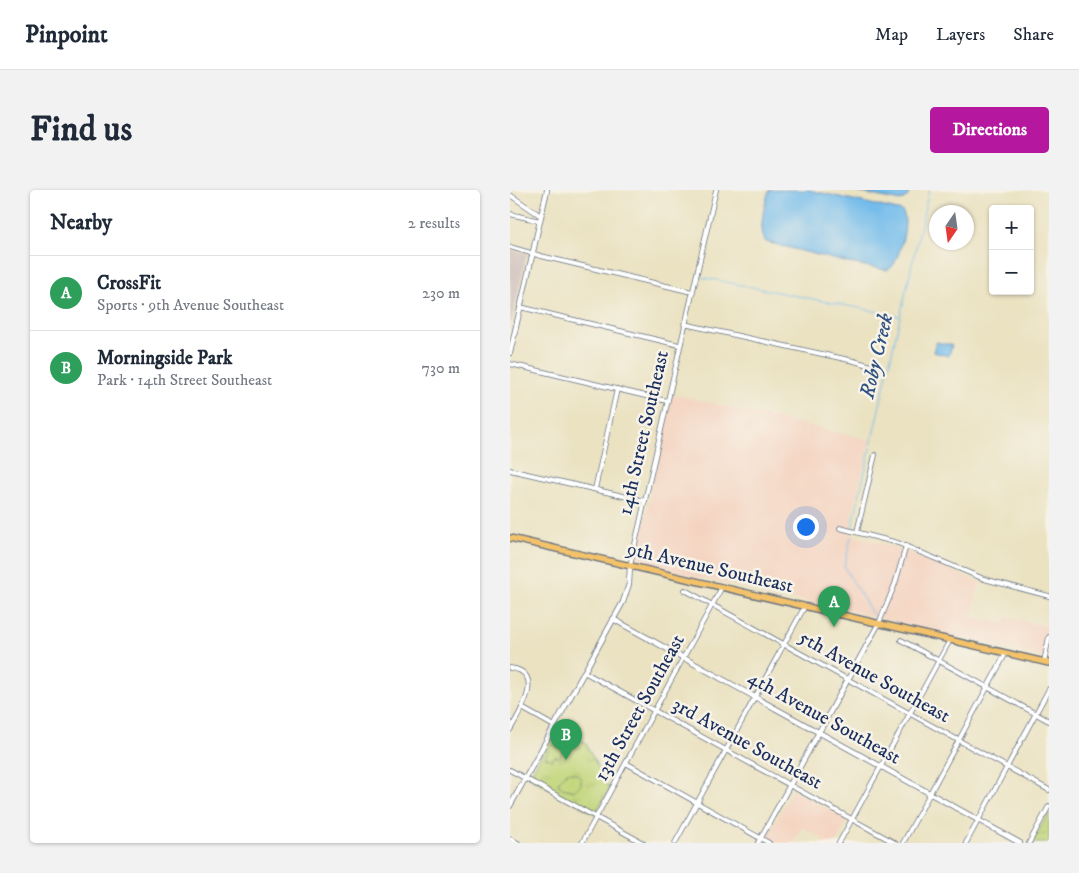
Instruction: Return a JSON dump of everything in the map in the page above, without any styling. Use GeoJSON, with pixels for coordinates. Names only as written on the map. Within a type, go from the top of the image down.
{"type":"FeatureCollection","features":[{"type":"Feature","properties":{"kind":"main road","name":"9th Avenue Southeast"},"geometry":{"type":"LineString","coordinates":[[510,538],[1046,662]]}},
{"type":"Feature","properties":{"kind":"street"},"geometry":{"type":"LineString","coordinates":[[510,353],[546,190]]}},
{"type":"Feature","properties":{"kind":"street","name":"14th Street Southeast"},"geometry":{"type":"LineString","coordinates":[[510,806],[625,596],[679,345],[716,190]]}},
{"type":"Feature","properties":{"kind":"street"},"geometry":{"type":"LineString","coordinates":[[510,195],[540,218]]}},
{"type":"Feature","properties":{"kind":"street"},"geometry":{"type":"LineString","coordinates":[[510,214],[540,218]]}},
{"type":"Feature","properties":{"kind":"street"},"geometry":{"type":"LineString","coordinates":[[510,246],[692,292]]}},
{"type":"Feature","properties":{"kind":"street"},"geometry":{"type":"LineString","coordinates":[[520,308],[679,345]]}},
{"type":"Feature","properties":{"kind":"street"},"geometry":{"type":"LineString","coordinates":[[684,324],[854,360],[875,367]]}},
{"type":"Feature","properties":{"kind":"street"},"geometry":{"type":"LineString","coordinates":[[510,364],[667,401]]}},
{"type":"Feature","properties":{"kind":"street"},"geometry":{"type":"LineString","coordinates":[[595,489],[617,389]]}},
{"type":"Feature","properties":{"kind":"street"},"geometry":{"type":"LineString","coordinates":[[857,532],[876,454]]}},
{"type":"Feature","properties":{"kind":"street"},"geometry":{"type":"LineString","coordinates":[[510,470],[645,501]]}},
{"type":"Feature","properties":{"kind":"street"},"geometry":{"type":"LineString","coordinates":[[840,528],[906,546],[984,579],[1049,596]]}},
{"type":"Feature","properties":{"kind":"street"},"geometry":{"type":"LineString","coordinates":[[760,841],[879,624],[895,584],[906,546]]}},
{"type":"Feature","properties":{"kind":"street","name":"13th Street Southeast"},"geometry":{"type":"LineString","coordinates":[[582,843],[722,587]]}},
{"type":"Feature","properties":{"kind":"street","name":"5th Avenue Southeast"},"geometry":{"type":"LineString","coordinates":[[685,590],[714,604],[1049,790]]}},
{"type":"Feature","properties":{"kind":"street"},"geometry":{"type":"LineString","coordinates":[[675,843],[805,606]]}},
{"type":"Feature","properties":{"kind":"street","name":"4th Avenue Southeast"},"geometry":{"type":"LineString","coordinates":[[613,619],[1020,843]]}},
{"type":"Feature","properties":{"kind":"street"},"geometry":{"type":"LineString","coordinates":[[1046,662],[1049,637]]}},
{"type":"Feature","properties":{"kind":"street"},"geometry":{"type":"LineString","coordinates":[[901,640],[1049,721]]}},
{"type":"Feature","properties":{"kind":"street"},"geometry":{"type":"LineString","coordinates":[[839,843],[950,640]]}},
{"type":"Feature","properties":{"kind":"street"},"geometry":{"type":"LineString","coordinates":[[903,843],[1006,653]]}},
{"type":"Feature","properties":{"kind":"street"},"geometry":{"type":"LineString","coordinates":[[510,668],[520,672],[527,680],[529,688],[528,696],[510,730]]}},
{"type":"Feature","properties":{"kind":"street","name":"3rd Avenue Southeast"},"geometry":{"type":"LineString","coordinates":[[584,672],[895,843]]}},
{"type":"Feature","properties":{"kind":"street"},"geometry":{"type":"LineString","coordinates":[[966,843],[1049,689]]}},
{"type":"Feature","properties":{"kind":"street"},"geometry":{"type":"LineString","coordinates":[[522,708],[554,726]]}},
{"type":"Feature","properties":{"kind":"street"},"geometry":{"type":"LineString","coordinates":[[626,763],[760,841],[769,843]]}},
{"type":"Feature","properties":{"kind":"street"},"geometry":{"type":"LineString","coordinates":[[510,770],[643,843]]}},
{"type":"Feature","properties":{"kind":"street"},"geometry":{"type":"LineString","coordinates":[[1029,843],[1049,806]]}},
{"type":"Feature","properties":{"kind":"street"},"geometry":{"type":"LineString","coordinates":[[510,839],[518,843]]}},
{"type":"Feature","properties":{"kind":"shaded area"},"geometry":{"type":"Polygon","coordinates":[[[510,250],[527,253],[510,329],[510,250]]]}},
{"type":"Feature","properties":{"kind":"shaded area"},"geometry":{"type":"Polygon","coordinates":[[[672,394],[870,440],[848,534],[900,549],[980,582],[972,617],[1005,624],[1007,617],[1049,627],[1049,659],[841,609],[635,564],[672,394]]]}},
{"type":"Feature","properties":{"kind":"shaded area"},"geometry":{"type":"Polygon","coordinates":[[[792,790],[848,820],[836,843],[822,843],[824,839],[802,827],[793,843],[777,843],[767,837],[792,790]]]}},
{"type":"Feature","properties":{"kind":"green space"},"geometry":{"type":"Polygon","coordinates":[[[557,727],[585,742],[609,789],[595,814],[529,777],[557,727]]]}},
{"type":"Feature","properties":{"kind":"green space"},"geometry":{"type":"Polygon","coordinates":[[[552,744],[563,750],[559,758],[555,756],[552,760],[545,757],[552,744]]]}},
{"type":"Feature","properties":{"kind":"green space"},"geometry":{"type":"Polygon","coordinates":[[[567,772],[575,773],[581,778],[581,784],[574,791],[562,788],[558,784],[567,772]]]}},
{"type":"Feature","properties":{"kind":"green space"},"geometry":{"type":"Polygon","coordinates":[[[1049,812],[1049,843],[1032,843],[1049,812]]]}},
{"type":"Feature","properties":{"kind":"water"},"geometry":{"type":"Polygon","coordinates":[[[769,190],[809,190],[902,211],[905,228],[902,244],[894,264],[886,270],[849,263],[766,242],[763,237],[762,224],[769,190]]]}},
{"type":"Feature","properties":{"kind":"water"},"geometry":{"type":"Polygon","coordinates":[[[848,190],[911,190],[907,197],[900,201],[848,190]]]}},
{"type":"Feature","properties":{"kind":"water"},"geometry":{"type":"Polygon","coordinates":[[[936,342],[952,345],[949,356],[933,352],[936,342]]]}},
{"type":"Feature","properties":{"kind":"waterway","name":"Roby Creek"},"geometry":{"type":"LineString","coordinates":[[852,528],[929,190]]}},
{"type":"Feature","properties":{"kind":"waterway"},"geometry":{"type":"LineString","coordinates":[[701,277],[899,316]]}},
{"type":"Feature","properties":{"kind":"waterway","name":"Roby Creek"},"geometry":{"type":"LineString","coordinates":[[851,537],[844,567],[873,615]]}},
{"type":"Feature","properties":{"kind":"place","name":"CrossFit"},"geometry":{"type":"Point","coordinates":[834,627]}},
{"type":"Feature","properties":{"kind":"place","name":"Morningside Park"},"geometry":{"type":"Point","coordinates":[566,760]}}]}
